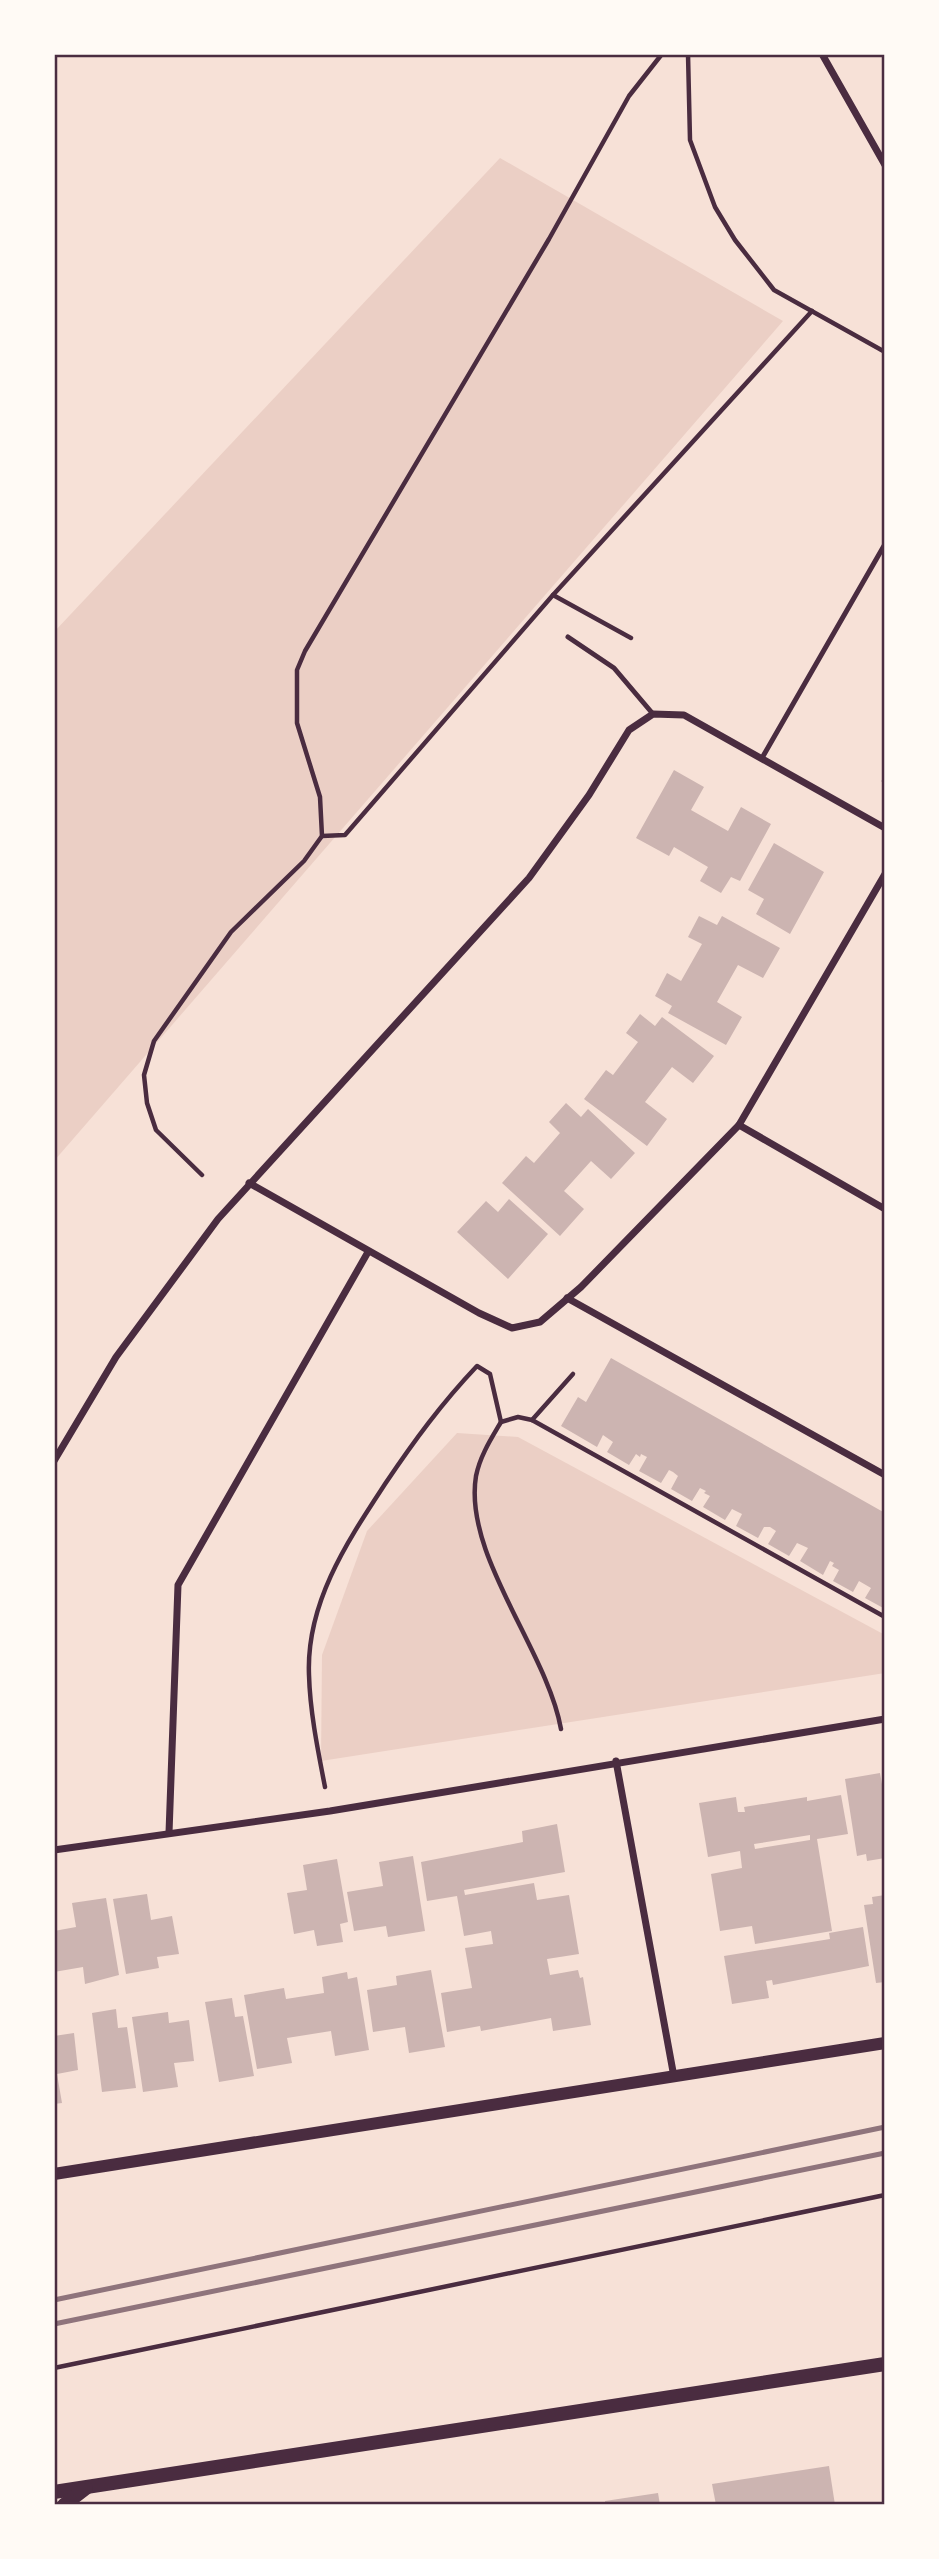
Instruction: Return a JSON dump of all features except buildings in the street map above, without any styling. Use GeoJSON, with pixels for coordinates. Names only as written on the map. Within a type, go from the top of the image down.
{"type":"FeatureCollection","features":[{"type":"Feature","properties":{"kind":"main road"},"geometry":{"type":"LineString","coordinates":[[54,2492],[885,2364]]}},
{"type":"Feature","properties":{"kind":"main road"},"geometry":{"type":"LineString","coordinates":[[64,2505],[87,2487]]}},
{"type":"Feature","properties":{"kind":"street"},"geometry":{"type":"LineString","coordinates":[[822,54],[885,165]]}},
{"type":"Feature","properties":{"kind":"street"},"geometry":{"type":"LineString","coordinates":[[54,1461],[116,1357],[218,1219],[530,878],[589,795],[629,730],[653,714],[684,715],[885,828]]}},
{"type":"Feature","properties":{"kind":"street"},"geometry":{"type":"LineString","coordinates":[[249,1183],[479,1313],[512,1328],[540,1322],[739,1125],[885,874]]}},
{"type":"Feature","properties":{"kind":"street"},"geometry":{"type":"LineString","coordinates":[[739,1125],[885,1209]]}},
{"type":"Feature","properties":{"kind":"street"},"geometry":{"type":"LineString","coordinates":[[169,1833],[178,1585],[368,1252]]}},
{"type":"Feature","properties":{"kind":"street"},"geometry":{"type":"LineString","coordinates":[[567,1298],[885,1475]]}},
{"type":"Feature","properties":{"kind":"street"},"geometry":{"type":"LineString","coordinates":[[54,1850],[330,1811],[616,1761],[885,1719]]}},
{"type":"Feature","properties":{"kind":"street"},"geometry":{"type":"LineString","coordinates":[[616,1761],[674,2077]]}},
{"type":"Feature","properties":{"kind":"street"},"geometry":{"type":"LineString","coordinates":[[54,2174],[885,2043]]}},
{"type":"Feature","properties":{"kind":"lane"},"geometry":{"type":"LineString","coordinates":[[762,758],[885,544]]}},
{"type":"Feature","properties":{"kind":"lane"},"geometry":{"type":"LineString","coordinates":[[568,637],[614,668],[653,714]]}},
{"type":"Feature","properties":{"kind":"path"},"geometry":{"type":"LineString","coordinates":[[202,1175],[156,1130],[146,1103],[144,1075],[154,1041],[231,932],[304,861],[322,836],[320,797],[297,723],[297,670],[305,651],[549,239],[629,96],[662,54]]}},
{"type":"Feature","properties":{"kind":"path"},"geometry":{"type":"LineString","coordinates":[[688,54],[690,139],[715,207],[756,269],[774,290],[885,352]]}},
{"type":"Feature","properties":{"kind":"path"},"geometry":{"type":"LineString","coordinates":[[322,836],[345,835],[553,595],[812,311]]}},
{"type":"Feature","properties":{"kind":"path"},"geometry":{"type":"LineString","coordinates":[[553,595],[631,638]]}},
{"type":"Feature","properties":{"kind":"path"},"geometry":{"type":"LineString","coordinates":[[330,1811],[309,1674],[315,1621],[327,1581],[344,1547],[438,1406],[477,1366],[490,1374],[501,1422]]}},
{"type":"Feature","properties":{"kind":"path"},"geometry":{"type":"LineString","coordinates":[[532,1420],[573,1374]]}},
{"type":"Feature","properties":{"kind":"path"},"geometry":{"type":"LineString","coordinates":[[561,1730],[556,1702],[494,1569],[476,1500],[476,1476],[486,1446],[501,1422],[519,1417],[532,1420],[885,1616]]}},
{"type":"Feature","properties":{"kind":"path"},"geometry":{"type":"LineString","coordinates":[[54,2368],[885,2195]]}},
{"type":"Feature","properties":{"kind":"shaded area"},"geometry":{"type":"Polygon","coordinates":[[[500,158],[783,321],[54,1161],[54,632],[500,158]]]}},
{"type":"Feature","properties":{"kind":"shaded area"},"geometry":{"type":"Polygon","coordinates":[[[457,1433],[518,1437],[885,1635],[885,1673],[321,1761],[322,1655],[367,1531],[457,1433]]]}},
{"type":"Feature","properties":{"kind":"railway"},"geometry":{"type":"LineString","coordinates":[[54,2300],[885,2127]]}},
{"type":"Feature","properties":{"kind":"railway"},"geometry":{"type":"LineString","coordinates":[[54,2324],[885,2153]]}}]}
